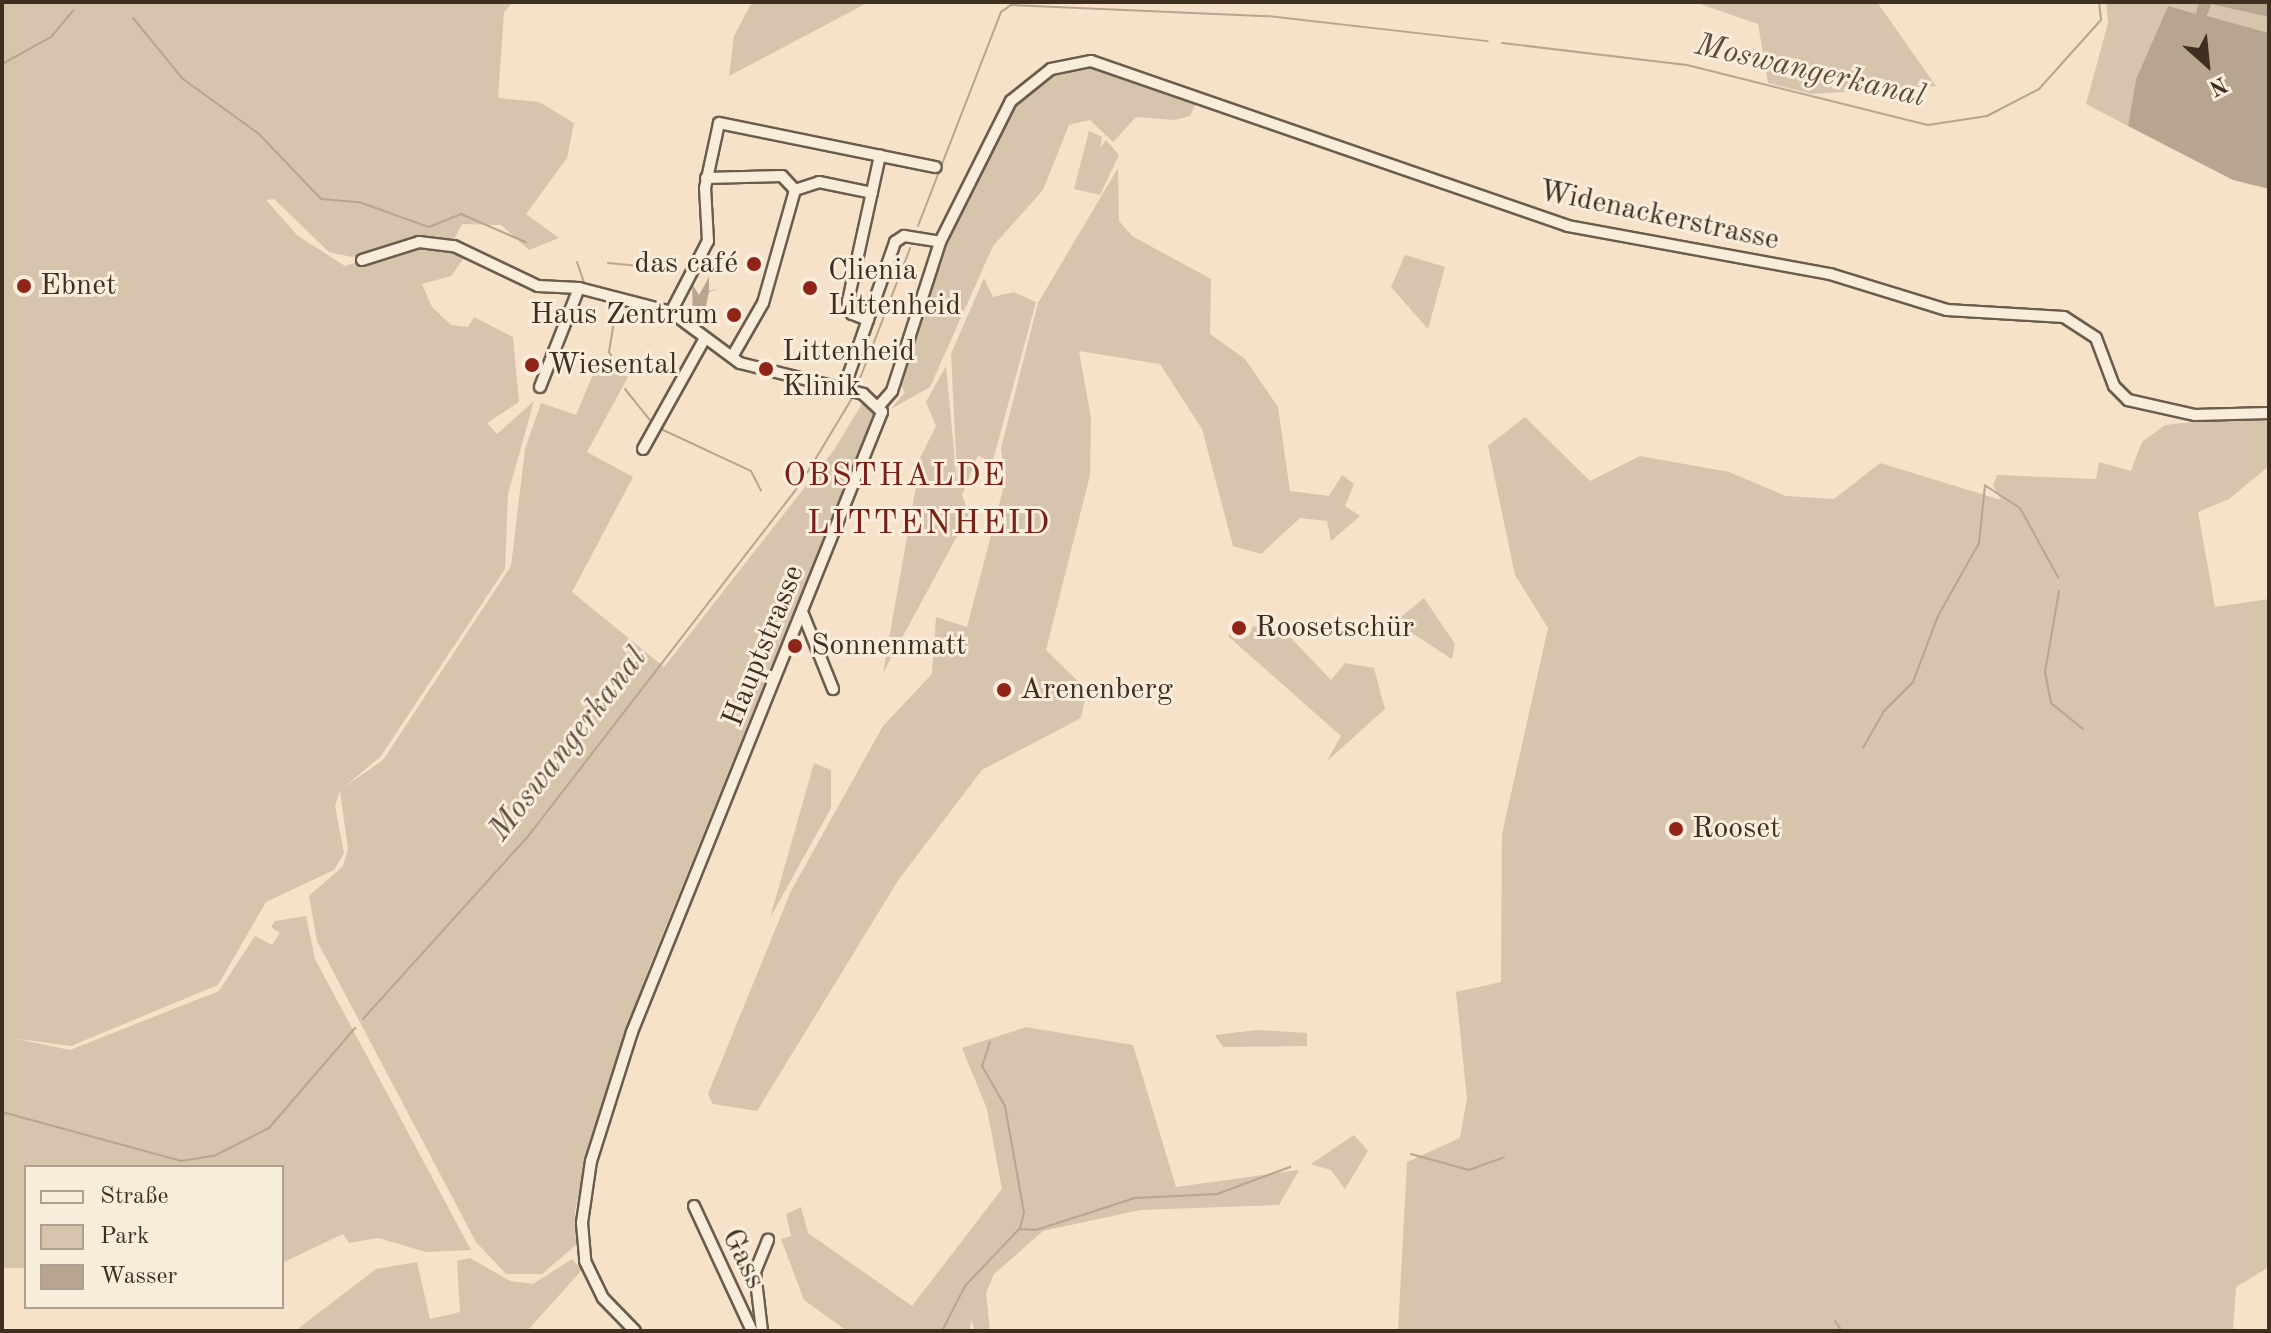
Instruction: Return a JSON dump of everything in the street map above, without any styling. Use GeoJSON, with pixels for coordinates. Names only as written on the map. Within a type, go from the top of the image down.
{"type":"FeatureCollection","features":[{"type":"Feature","properties":{"kind":"street","name":"Widenackerstrasse"},"geometry":{"type":"LineString","coordinates":[[940,242],[973,176],[1028,83],[1051,69],[1091,61],[1568,226],[1830,274],[1947,310],[2064,317],[2096,338],[2114,386],[2128,400],[2195,415],[2269,413]]}},
{"type":"Feature","properties":{"kind":"street"},"geometry":{"type":"LineString","coordinates":[[671,312],[708,241],[706,178],[723,122],[936,167]]}},
{"type":"Feature","properties":{"kind":"street"},"geometry":{"type":"LineString","coordinates":[[868,320],[852,314],[848,301],[880,155]]}},
{"type":"Feature","properties":{"kind":"street"},"geometry":{"type":"LineString","coordinates":[[706,178],[782,176],[795,190]]}},
{"type":"Feature","properties":{"kind":"street"},"geometry":{"type":"LineString","coordinates":[[795,190],[819,182],[872,193]]}},
{"type":"Feature","properties":{"kind":"street"},"geometry":{"type":"LineString","coordinates":[[732,357],[763,303],[795,190]]}},
{"type":"Feature","properties":{"kind":"street"},"geometry":{"type":"LineString","coordinates":[[846,388],[895,242],[908,236],[940,242]]}},
{"type":"Feature","properties":{"kind":"street"},"geometry":{"type":"LineString","coordinates":[[362,260],[433,241],[538,286],[579,288],[671,312],[732,357],[846,388],[863,394],[879,406]]}},
{"type":"Feature","properties":{"kind":"street","name":"Hauptstrasse"},"geometry":{"type":"LineString","coordinates":[[635,1331],[603,1298],[585,1261],[591,1161],[632,1032],[881,423],[879,406],[892,391],[940,242]]}},
{"type":"Feature","properties":{"kind":"street"},"geometry":{"type":"LineString","coordinates":[[540,387],[579,288]]}},
{"type":"Feature","properties":{"kind":"street"},"geometry":{"type":"LineString","coordinates":[[643,449],[705,338]]}},
{"type":"Feature","properties":{"kind":"street"},"geometry":{"type":"LineString","coordinates":[[803,614],[833,689]]}},
{"type":"Feature","properties":{"kind":"street","name":"Gass"},"geometry":{"type":"LineString","coordinates":[[694,1206],[752,1331]]}},
{"type":"Feature","properties":{"kind":"street"},"geometry":{"type":"LineString","coordinates":[[762,1331],[755,1272],[768,1240]]}},
{"type":"Feature","properties":{"kind":"green space"},"geometry":{"type":"Polygon","coordinates":[[[2,2],[513,2],[504,12],[498,98],[539,102],[574,123],[567,158],[526,214],[559,238],[529,250],[501,225],[462,224],[452,243],[428,236],[352,257],[329,252],[274,199],[266,200],[298,236],[345,266],[417,244],[456,251],[464,258],[451,276],[422,284],[432,307],[451,325],[468,327],[474,317],[513,337],[519,402],[487,423],[497,434],[534,401],[508,494],[505,569],[381,756],[343,788],[383,760],[511,566],[525,449],[541,403],[576,415],[597,365],[628,377],[587,452],[633,477],[572,592],[664,667],[834,450],[863,402],[875,411],[648,970],[592,1137],[575,1211],[577,1244],[542,1274],[506,1274],[476,1242],[317,941],[309,896],[343,866],[348,849],[340,791],[335,806],[344,853],[334,870],[266,902],[218,985],[71,1046],[12,1038],[70,1050],[219,991],[255,936],[272,945],[280,933],[271,927],[275,921],[306,916],[315,959],[471,1250],[426,1252],[378,1238],[349,1243],[343,1234],[284,1262],[284,1165],[24,1165],[24,1268],[2,1268],[2,2]]]}},
{"type":"Feature","properties":{"kind":"green space"},"geometry":{"type":"Polygon","coordinates":[[[752,2],[869,2],[729,76],[734,36],[752,2]]]}},
{"type":"Feature","properties":{"kind":"green space"},"geometry":{"type":"Polygon","coordinates":[[[1694,2],[1877,2],[1936,86],[1812,94],[1768,83],[1758,24],[1694,2]]]}},
{"type":"Feature","properties":{"kind":"green space"},"geometry":{"type":"Polygon","coordinates":[[[2106,2],[2200,2],[2196,15],[2168,6],[2136,79],[2128,126],[2086,104],[2108,23],[2106,2]]]}},
{"type":"Feature","properties":{"kind":"green space"},"geometry":{"type":"Polygon","coordinates":[[[2210,3],[2269,17],[2269,33],[2207,17],[2210,3]]]}},
{"type":"Feature","properties":{"kind":"green space"},"geometry":{"type":"Polygon","coordinates":[[[1088,60],[1196,103],[1190,116],[1175,120],[1136,117],[1113,142],[1090,120],[1069,125],[1043,190],[993,246],[930,387],[891,409],[905,392],[898,381],[937,256],[1008,114],[1045,75],[1088,60]]]}},
{"type":"Feature","properties":{"kind":"green space"},"geometry":{"type":"Polygon","coordinates":[[[1089,131],[1102,137],[1100,148],[1106,140],[1119,155],[1100,195],[1074,189],[1089,131]]]}},
{"type":"Feature","properties":{"kind":"green space"},"geometry":{"type":"Polygon","coordinates":[[[1118,168],[1119,221],[1132,236],[1211,279],[1210,334],[1245,359],[1278,407],[1290,491],[1329,496],[1342,475],[1354,484],[1345,506],[1360,516],[1331,541],[1327,521],[1300,518],[1261,554],[1233,546],[1202,429],[1160,364],[1079,351],[1091,418],[1090,475],[1046,650],[1087,690],[1081,718],[982,770],[899,879],[757,1111],[713,1104],[708,1094],[791,891],[883,726],[932,674],[936,617],[967,627],[1005,482],[1001,448],[1038,303],[1118,168]]]}},
{"type":"Feature","properties":{"kind":"green space"},"geometry":{"type":"Polygon","coordinates":[[[1405,255],[1445,267],[1428,329],[1391,287],[1405,255]]]}},
{"type":"Feature","properties":{"kind":"green space"},"geometry":{"type":"Polygon","coordinates":[[[984,278],[993,297],[1014,292],[1036,302],[992,464],[978,455],[962,495],[969,514],[883,673],[916,486],[910,478],[936,426],[926,402],[946,366],[958,494],[951,354],[984,278]]]}},
{"type":"Feature","properties":{"kind":"green space"},"geometry":{"type":"Polygon","coordinates":[[[2269,414],[2269,466],[2229,499],[2198,512],[2215,607],[2269,599],[2269,1267],[2236,1287],[2233,1331],[1398,1331],[1407,1162],[1460,1138],[1467,1098],[1456,992],[1501,982],[1502,834],[1548,628],[1515,575],[1488,446],[1525,417],[1590,481],[1640,456],[1729,472],[1786,496],[1834,499],[1880,463],[2001,500],[1993,485],[1997,475],[2096,479],[2099,462],[2131,471],[2142,442],[2165,425],[2269,414]]]}},
{"type":"Feature","properties":{"kind":"green space"},"geometry":{"type":"Polygon","coordinates":[[[1424,598],[1455,644],[1452,659],[1401,626],[1401,617],[1424,598]]]}},
{"type":"Feature","properties":{"kind":"green space"},"geometry":{"type":"Polygon","coordinates":[[[1253,626],[1291,638],[1331,680],[1345,663],[1374,668],[1385,709],[1327,761],[1341,736],[1229,637],[1229,632],[1249,636],[1253,626]]]}},
{"type":"Feature","properties":{"kind":"green space"},"geometry":{"type":"Polygon","coordinates":[[[814,763],[831,770],[831,808],[770,918],[814,763]]]}},
{"type":"Feature","properties":{"kind":"green space"},"geometry":{"type":"Polygon","coordinates":[[[1026,1027],[1133,1045],[1176,1187],[1299,1170],[1279,1205],[1140,1210],[1043,1231],[994,1274],[986,1293],[990,1331],[974,1331],[972,1320],[969,1331],[847,1331],[804,1300],[781,1239],[791,1236],[786,1214],[801,1207],[808,1233],[912,1306],[1002,1189],[987,1109],[962,1048],[1026,1027]]]}},
{"type":"Feature","properties":{"kind":"green space"},"geometry":{"type":"Polygon","coordinates":[[[1257,1030],[1307,1033],[1307,1046],[1223,1047],[1215,1035],[1257,1030]]]}},
{"type":"Feature","properties":{"kind":"green space"},"geometry":{"type":"Polygon","coordinates":[[[1354,1135],[1368,1151],[1345,1189],[1331,1170],[1311,1164],[1354,1135]]]}},
{"type":"Feature","properties":{"kind":"green space"},"geometry":{"type":"Polygon","coordinates":[[[470,1258],[510,1281],[533,1284],[572,1259],[582,1270],[527,1331],[295,1331],[376,1269],[417,1262],[430,1319],[460,1312],[457,1261],[470,1258]]]}},
{"type":"Feature","properties":{"kind":"water"},"geometry":{"type":"Polygon","coordinates":[[[2199,2],[2269,2],[2269,17],[2211,4],[2207,16],[2269,33],[2269,189],[2233,180],[2128,126],[2136,79],[2168,6],[2196,14],[2199,2]]]}},
{"type":"Feature","properties":{"kind":"water"},"geometry":{"type":"Polygon","coordinates":[[[709,277],[709,291],[720,288],[709,292],[705,311],[693,316],[692,284],[699,295],[709,277]]]}},
{"type":"Feature","properties":{"kind":"waterway","name":"Moswangerkanal"},"geometry":{"type":"LineString","coordinates":[[1502,43],[1687,65],[1928,125],[1987,116],[2039,89],[2101,20],[2099,2]]}},
{"type":"Feature","properties":{"kind":"waterway","name":"Moswangerkanal"},"geometry":{"type":"LineString","coordinates":[[918,226],[1001,12],[1011,5],[1267,16],[1488,41]]}},
{"type":"Feature","properties":{"kind":"waterway"},"geometry":{"type":"LineString","coordinates":[[2,64],[51,37],[74,10]]}},
{"type":"Feature","properties":{"kind":"waterway"},"geometry":{"type":"LineString","coordinates":[[133,18],[183,79],[258,133],[321,199],[359,202],[429,227],[461,214],[525,242]]}},
{"type":"Feature","properties":{"kind":"waterway"},"geometry":{"type":"LineString","coordinates":[[856,389],[910,248]]}},
{"type":"Feature","properties":{"kind":"waterway"},"geometry":{"type":"LineString","coordinates":[[577,262],[584,282]]}},
{"type":"Feature","properties":{"kind":"waterway"},"geometry":{"type":"LineString","coordinates":[[608,263],[672,269]]}},
{"type":"Feature","properties":{"kind":"waterway"},"geometry":{"type":"LineString","coordinates":[[587,295],[617,303],[609,352],[620,369]]}},
{"type":"Feature","properties":{"kind":"waterway"},"geometry":{"type":"LineString","coordinates":[[625,389],[653,424]]}},
{"type":"Feature","properties":{"kind":"waterway"},"geometry":{"type":"LineString","coordinates":[[807,473],[854,395]]}},
{"type":"Feature","properties":{"kind":"waterway"},"geometry":{"type":"LineString","coordinates":[[661,429],[751,471],[761,491]]}},
{"type":"Feature","properties":{"kind":"waterway"},"geometry":{"type":"LineString","coordinates":[[1863,748],[1884,711],[1913,682],[1938,616],[1979,543],[1985,485]]}},
{"type":"Feature","properties":{"kind":"waterway"},"geometry":{"type":"LineString","coordinates":[[1986,486],[2020,508],[2058,577]]}},
{"type":"Feature","properties":{"kind":"waterway","name":"Moswangerkanal"},"geometry":{"type":"LineString","coordinates":[[363,1019],[529,835],[797,488]]}},
{"type":"Feature","properties":{"kind":"waterway"},"geometry":{"type":"LineString","coordinates":[[2059,591],[2045,672],[2051,703],[2083,729]]}},
{"type":"Feature","properties":{"kind":"waterway","name":"Moswangerkanal"},"geometry":{"type":"LineString","coordinates":[[2,1112],[181,1161],[214,1156],[269,1128],[355,1028]]}},
{"type":"Feature","properties":{"kind":"waterway"},"geometry":{"type":"LineString","coordinates":[[990,1042],[982,1066],[1005,1106],[1024,1213],[1020,1228]]}},
{"type":"Feature","properties":{"kind":"waterway"},"geometry":{"type":"LineString","coordinates":[[1411,1154],[1469,1170],[1504,1157]]}},
{"type":"Feature","properties":{"kind":"waterway"},"geometry":{"type":"LineString","coordinates":[[942,1331],[965,1286],[1019,1229],[1036,1230],[1135,1198],[1217,1194],[1290,1167]]}},
{"type":"Feature","properties":{"kind":"waterway"},"geometry":{"type":"LineString","coordinates":[[1835,1321],[1842,1331]]}},
{"type":"Feature","properties":{"kind":"place","name":"das café"},"geometry":{"type":"Point","coordinates":[754,264]}},
{"type":"Feature","properties":{"kind":"place","name":"Ebnet"},"geometry":{"type":"Point","coordinates":[24,286]}},
{"type":"Feature","properties":{"kind":"place","name":"Clienia Littenheid"},"geometry":{"type":"Point","coordinates":[810,288]}},
{"type":"Feature","properties":{"kind":"place","name":"Haus Zentrum"},"geometry":{"type":"Point","coordinates":[734,315]}},
{"type":"Feature","properties":{"kind":"place","name":"Wiesental"},"geometry":{"type":"Point","coordinates":[532,365]}},
{"type":"Feature","properties":{"kind":"place","name":"Littenheid Klinik"},"geometry":{"type":"Point","coordinates":[766,369]}},
{"type":"Feature","properties":{"kind":"place","name":"Roosetschür"},"geometry":{"type":"Point","coordinates":[1239,628]}},
{"type":"Feature","properties":{"kind":"place","name":"Sonnenmatt"},"geometry":{"type":"Point","coordinates":[795,646]}},
{"type":"Feature","properties":{"kind":"place","name":"Arenenberg"},"geometry":{"type":"Point","coordinates":[1004,690]}},
{"type":"Feature","properties":{"kind":"place","name":"Rooset"},"geometry":{"type":"Point","coordinates":[1676,829]}},
{"type":"Feature","properties":{"kind":"district","name":"OBSTHALDE"},"geometry":{"type":"Point","coordinates":[895,477]}},
{"type":"Feature","properties":{"kind":"district","name":"LITTENHEID"},"geometry":{"type":"Point","coordinates":[929,525]}}]}
